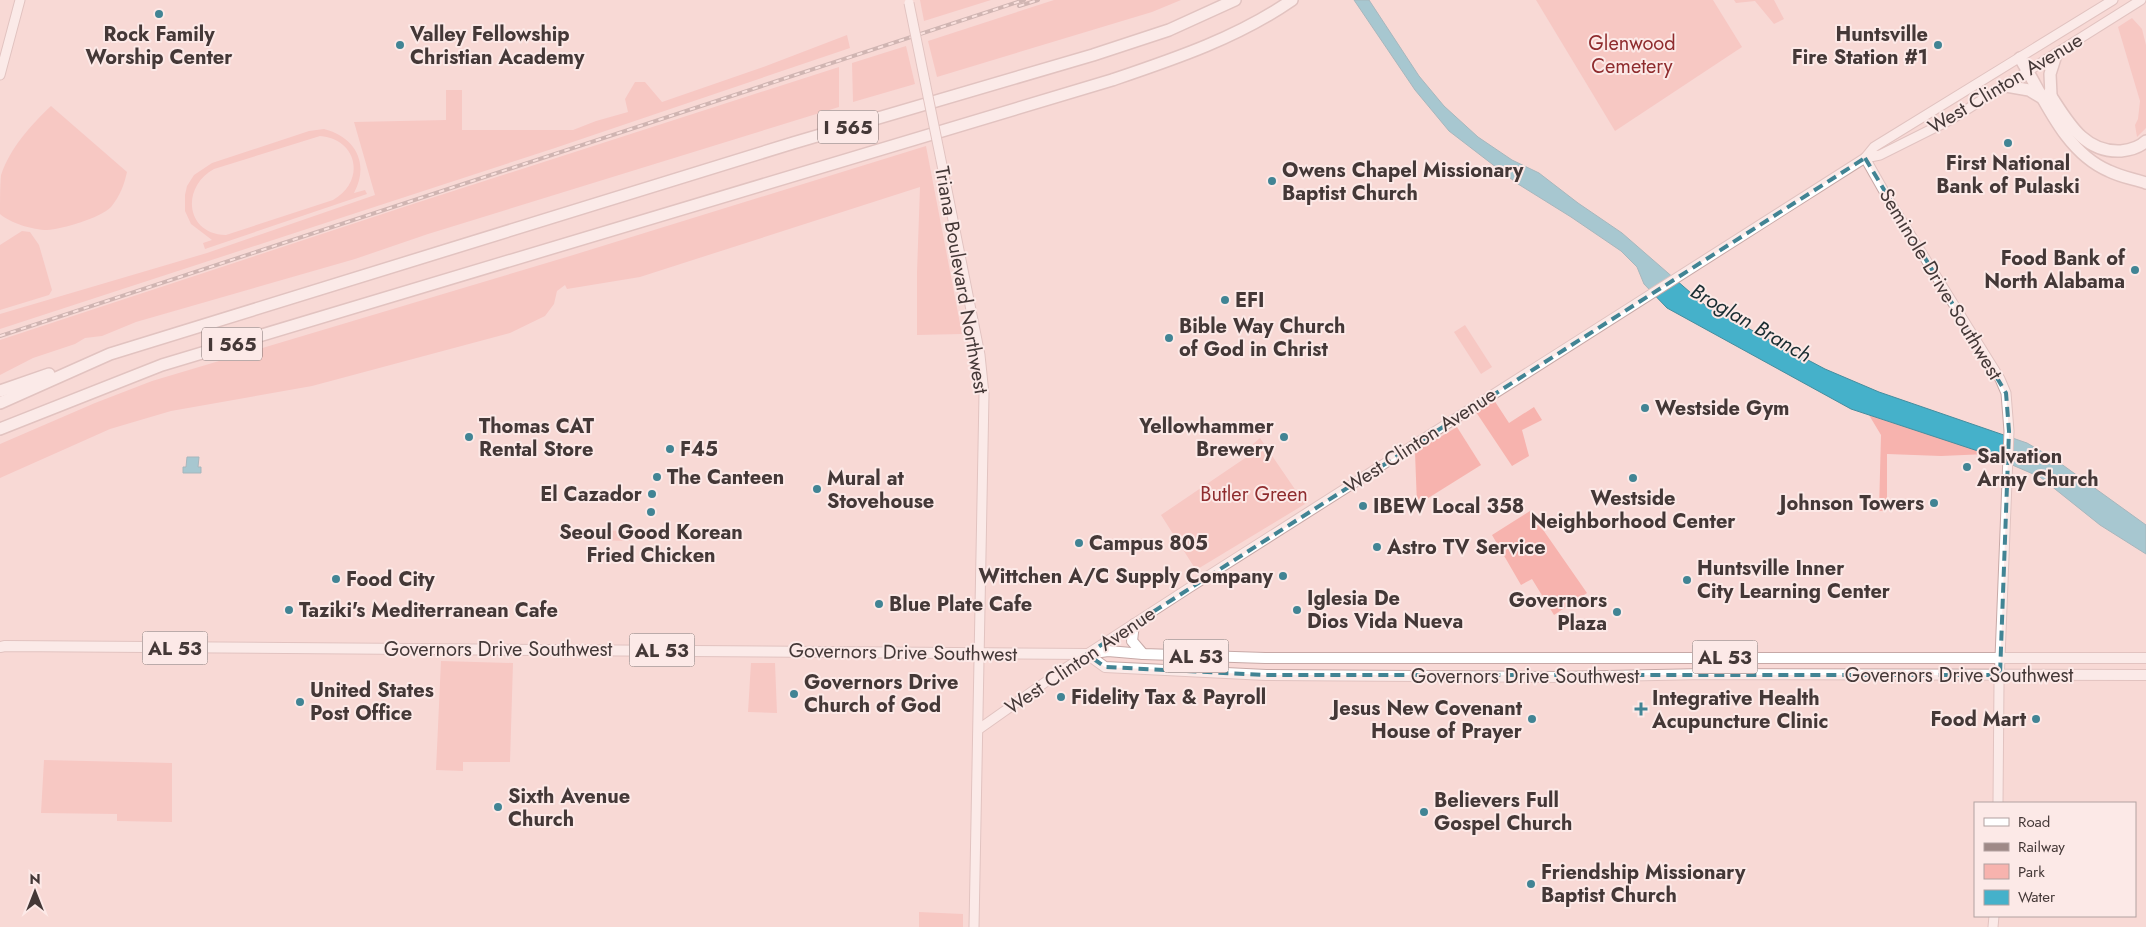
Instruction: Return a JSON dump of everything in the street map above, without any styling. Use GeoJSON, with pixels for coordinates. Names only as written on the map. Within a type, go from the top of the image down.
{"type":"FeatureCollection","features":[{"type":"Feature","properties":{"kind":"highway","name":"I 565"},"geometry":{"type":"LineString","coordinates":[[0,403],[110,354],[263,305],[443,252],[793,143],[1102,52],[1169,30],[1235,0]]}},
{"type":"Feature","properties":{"kind":"highway","name":"I 565"},"geometry":{"type":"LineString","coordinates":[[0,429],[162,365],[1112,80],[1180,57],[1226,37],[1276,11],[1292,0]]}},
{"type":"Feature","properties":{"kind":"highway"},"geometry":{"type":"LineString","coordinates":[[2048,98],[2050,74],[2056,55]]}},
{"type":"Feature","properties":{"kind":"highway"},"geometry":{"type":"LineString","coordinates":[[2023,56],[2048,98],[2064,132],[2088,159],[2109,171],[2146,183]]}},
{"type":"Feature","properties":{"kind":"highway"},"geometry":{"type":"LineString","coordinates":[[2006,86],[2029,90],[2048,98],[2074,130],[2094,146],[2108,150],[2123,150],[2138,147],[2146,141]]}},
{"type":"Feature","properties":{"kind":"highway"},"geometry":{"type":"LineString","coordinates":[[0,391],[110,354]]}},
{"type":"Feature","properties":{"kind":"main road"},"geometry":{"type":"LineString","coordinates":[[1134,624],[1132,641],[1143,654]]}},
{"type":"Feature","properties":{"kind":"main road","name":"Governors Drive Southwest"},"geometry":{"type":"LineString","coordinates":[[2,645],[1087,654],[1108,651],[1265,658],[2146,658]]}},
{"type":"Feature","properties":{"kind":"main road","name":"Governors Drive Southwest"},"geometry":{"type":"LineString","coordinates":[[1087,654],[1104,667],[1266,675],[1567,677],[1724,674],[2146,675]]}},
{"type":"Feature","properties":{"kind":"street"},"geometry":{"type":"LineString","coordinates":[[0,75],[20,0]]}},
{"type":"Feature","properties":{"kind":"street","name":"West Clinton Avenue"},"geometry":{"type":"LineString","coordinates":[[1865,158],[1874,147],[2114,0]]}},
{"type":"Feature","properties":{"kind":"street","name":"West Clinton Avenue"},"geometry":{"type":"LineString","coordinates":[[979,729],[1087,654],[1865,158],[1880,154],[1950,120],[2141,0]]}},
{"type":"Feature","properties":{"kind":"street","name":"Triana Boulevard Northwest"},"geometry":{"type":"LineString","coordinates":[[909,2],[980,355],[984,394],[974,927]]}},
{"type":"Feature","properties":{"kind":"street","name":"Seminole Drive Southwest"},"geometry":{"type":"LineString","coordinates":[[1865,158],[1890,202],[2000,379],[2006,392],[2009,431],[2000,658],[1998,802]]}},
{"type":"Feature","properties":{"kind":"highlighted area"},"geometry":{"type":"Polygon","coordinates":[[[1865,158],[2006,393],[2009,431],[2000,675],[1266,675],[1105,667],[1087,654],[1865,158]]]}},
{"type":"Feature","properties":{"kind":"green space"},"geometry":{"type":"Polygon","coordinates":[[[920,0],[991,0],[924,21],[920,0]]]}},
{"type":"Feature","properties":{"kind":"green space"},"geometry":{"type":"Polygon","coordinates":[[[1054,0],[1181,0],[1152,12],[937,77],[928,41],[1054,0]]]}},
{"type":"Feature","properties":{"kind":"green space","name":"Glenwood Cemetery"},"geometry":{"type":"Polygon","coordinates":[[[1536,0],[1713,0],[1742,47],[1615,131],[1536,0]]]}},
{"type":"Feature","properties":{"kind":"green space"},"geometry":{"type":"Polygon","coordinates":[[[1734,0],[1774,0],[1784,19],[1774,24],[1755,1],[1736,3],[1734,0]]]}},
{"type":"Feature","properties":{"kind":"green space"},"geometry":{"type":"Polygon","coordinates":[[[2132,18],[2142,29],[2146,45],[2146,128],[2137,137],[2135,125],[2138,119],[2140,101],[2118,27],[2132,18]]]}},
{"type":"Feature","properties":{"kind":"green space"},"geometry":{"type":"Polygon","coordinates":[[[847,35],[850,48],[555,148],[0,329],[0,314],[207,253],[375,195],[354,122],[446,120],[446,90],[462,90],[462,130],[573,130],[628,112],[625,99],[635,82],[645,82],[662,102],[766,66],[847,35]]]}},
{"type":"Feature","properties":{"kind":"green space"},"geometry":{"type":"Polygon","coordinates":[[[906,46],[915,84],[853,102],[852,63],[906,46]]]}},
{"type":"Feature","properties":{"kind":"green space"},"geometry":{"type":"Polygon","coordinates":[[[839,67],[839,107],[428,234],[355,259],[136,322],[102,336],[85,338],[75,344],[33,358],[0,375],[0,340],[416,203],[839,67]]]}},
{"type":"Feature","properties":{"kind":"green space"},"geometry":{"type":"Polygon","coordinates":[[[51,106],[127,172],[119,195],[106,211],[81,222],[47,230],[22,225],[0,214],[0,189],[1,175],[16,146],[51,106]]]}},
{"type":"Feature","properties":{"kind":"green space"},"geometry":{"type":"Polygon","coordinates":[[[324,129],[344,138],[351,145],[357,153],[360,162],[359,182],[354,193],[365,190],[367,194],[205,249],[203,243],[212,240],[191,224],[185,211],[187,186],[194,175],[212,163],[309,131],[324,129]],[[320,136],[214,169],[203,177],[196,187],[192,198],[195,218],[202,227],[212,233],[226,235],[333,200],[343,192],[350,182],[353,162],[350,153],[343,145],[333,139],[320,136]]]}},
{"type":"Feature","properties":{"kind":"green space"},"geometry":{"type":"Polygon","coordinates":[[[926,146],[962,334],[917,335],[920,187],[640,277],[567,289],[565,285],[557,291],[554,304],[545,316],[510,333],[312,386],[171,411],[110,429],[0,478],[0,444],[95,403],[152,381],[570,256],[926,146]]]}},
{"type":"Feature","properties":{"kind":"green space"},"geometry":{"type":"Polygon","coordinates":[[[22,231],[30,232],[39,245],[52,290],[49,295],[0,310],[0,245],[22,231]]]}},
{"type":"Feature","properties":{"kind":"green space"},"geometry":{"type":"Polygon","coordinates":[[[1465,325],[1492,367],[1481,374],[1454,332],[1465,325]]]}},
{"type":"Feature","properties":{"kind":"green space"},"geometry":{"type":"Polygon","coordinates":[[[1494,400],[1509,423],[1534,407],[1542,420],[1522,430],[1529,456],[1512,466],[1476,412],[1494,400]]]}},
{"type":"Feature","properties":{"kind":"green space"},"geometry":{"type":"Polygon","coordinates":[[[1869,415],[1987,454],[1941,456],[1887,454],[1887,511],[1879,511],[1881,435],[1869,415]]]}},
{"type":"Feature","properties":{"kind":"green space"},"geometry":{"type":"Polygon","coordinates":[[[1457,427],[1481,465],[1417,505],[1415,452],[1457,427]]]}},
{"type":"Feature","properties":{"kind":"green space","name":"Butler Green"},"geometry":{"type":"Polygon","coordinates":[[[1260,438],[1305,504],[1196,570],[1161,515],[1257,450],[1253,444],[1260,438]]]}},
{"type":"Feature","properties":{"kind":"green space"},"geometry":{"type":"Polygon","coordinates":[[[1530,511],[1587,593],[1554,615],[1532,579],[1521,585],[1492,535],[1530,511]]]}},
{"type":"Feature","properties":{"kind":"green space"},"geometry":{"type":"Polygon","coordinates":[[[588,530],[631,531],[630,541],[588,540],[588,530]]]}},
{"type":"Feature","properties":{"kind":"green space"},"geometry":{"type":"Polygon","coordinates":[[[441,661],[513,663],[510,762],[463,762],[463,771],[436,770],[441,661]]]}},
{"type":"Feature","properties":{"kind":"green space"},"geometry":{"type":"Polygon","coordinates":[[[751,663],[775,663],[777,713],[748,712],[751,663]]]}},
{"type":"Feature","properties":{"kind":"green space"},"geometry":{"type":"Polygon","coordinates":[[[44,760],[172,763],[172,822],[117,821],[117,814],[41,813],[44,760]]]}},
{"type":"Feature","properties":{"kind":"green space"},"geometry":{"type":"Polygon","coordinates":[[[919,912],[963,914],[963,927],[919,927],[919,912]]]}},
{"type":"Feature","properties":{"kind":"water"},"geometry":{"type":"Polygon","coordinates":[[[1354,0],[1369,0],[1419,76],[1444,106],[1478,137],[1512,160],[1539,173],[1622,233],[1706,306],[1825,369],[1879,392],[2027,443],[2053,458],[2146,525],[2146,554],[2100,525],[2040,477],[1987,454],[1851,409],[1667,308],[1644,284],[1637,267],[1621,251],[1518,184],[1449,131],[1415,90],[1354,0]]]}},
{"type":"Feature","properties":{"kind":"water"},"geometry":{"type":"Polygon","coordinates":[[[187,457],[199,457],[198,467],[201,467],[201,473],[183,473],[187,457]]]}},
{"type":"Feature","properties":{"kind":"railway"},"geometry":{"type":"LineString","coordinates":[[0,336],[1024,0]]}},
{"type":"Feature","properties":{"kind":"railway"},"geometry":{"type":"LineString","coordinates":[[1019,6],[1038,0]]}},
{"type":"Feature","properties":{"kind":"place","name":"Rock Family Worship Center"},"geometry":{"type":"Point","coordinates":[159,14]}},
{"type":"Feature","properties":{"kind":"place","name":"Valley Fellowship Christian Academy"},"geometry":{"type":"Point","coordinates":[400,45]}},
{"type":"Feature","properties":{"kind":"place","name":"Huntsville Fire Station #1"},"geometry":{"type":"Point","coordinates":[1938,45]}},
{"type":"Feature","properties":{"kind":"place","name":"First National Bank of Pulaski"},"geometry":{"type":"Point","coordinates":[2008,143]}},
{"type":"Feature","properties":{"kind":"place","name":"Owens Chapel Missionary Baptist Church"},"geometry":{"type":"Point","coordinates":[1272,181]}},
{"type":"Feature","properties":{"kind":"place","name":"Food Bank of North Alabama"},"geometry":{"type":"Point","coordinates":[2135,270]}},
{"type":"Feature","properties":{"kind":"place","name":"EFI"},"geometry":{"type":"Point","coordinates":[1225,300]}},
{"type":"Feature","properties":{"kind":"place","name":"Bible Way Church of God in Christ"},"geometry":{"type":"Point","coordinates":[1169,338]}},
{"type":"Feature","properties":{"kind":"place","name":"Westside Gym"},"geometry":{"type":"Point","coordinates":[1645,408]}},
{"type":"Feature","properties":{"kind":"place","name":"Thomas CAT Rental Store"},"geometry":{"type":"Point","coordinates":[469,437]}},
{"type":"Feature","properties":{"kind":"place","name":"Yellowhammer Brewery"},"geometry":{"type":"Point","coordinates":[1284,437]}},
{"type":"Feature","properties":{"kind":"place","name":"F45"},"geometry":{"type":"Point","coordinates":[670,449]}},
{"type":"Feature","properties":{"kind":"place","name":"Salvation Army Church"},"geometry":{"type":"Point","coordinates":[1967,467]}},
{"type":"Feature","properties":{"kind":"place","name":"The Canteen"},"geometry":{"type":"Point","coordinates":[657,477]}},
{"type":"Feature","properties":{"kind":"place","name":"Westside Neighborhood Center"},"geometry":{"type":"Point","coordinates":[1633,478]}},
{"type":"Feature","properties":{"kind":"place","name":"Mural at Stovehouse"},"geometry":{"type":"Point","coordinates":[817,489]}},
{"type":"Feature","properties":{"kind":"place","name":"El Cazador"},"geometry":{"type":"Point","coordinates":[652,494]}},
{"type":"Feature","properties":{"kind":"place","name":"Johnson Towers"},"geometry":{"type":"Point","coordinates":[1934,503]}},
{"type":"Feature","properties":{"kind":"place","name":"IBEW Local 358"},"geometry":{"type":"Point","coordinates":[1363,506]}},
{"type":"Feature","properties":{"kind":"place","name":"Seoul Good Korean Fried Chicken"},"geometry":{"type":"Point","coordinates":[651,512]}},
{"type":"Feature","properties":{"kind":"place","name":"Campus 805"},"geometry":{"type":"Point","coordinates":[1079,543]}},
{"type":"Feature","properties":{"kind":"place","name":"Astro TV Service"},"geometry":{"type":"Point","coordinates":[1377,547]}},
{"type":"Feature","properties":{"kind":"place","name":"Wittchen A/C Supply Company"},"geometry":{"type":"Point","coordinates":[1283,576]}},
{"type":"Feature","properties":{"kind":"place","name":"Food City"},"geometry":{"type":"Point","coordinates":[336,579]}},
{"type":"Feature","properties":{"kind":"place","name":"Huntsville Inner City Learning Center"},"geometry":{"type":"Point","coordinates":[1687,580]}},
{"type":"Feature","properties":{"kind":"place","name":"Blue Plate Cafe"},"geometry":{"type":"Point","coordinates":[879,604]}},
{"type":"Feature","properties":{"kind":"place","name":"Taziki's Mediterranean Cafe"},"geometry":{"type":"Point","coordinates":[289,610]}},
{"type":"Feature","properties":{"kind":"place","name":"Iglesia De Dios Vida Nueva"},"geometry":{"type":"Point","coordinates":[1297,610]}},
{"type":"Feature","properties":{"kind":"place","name":"Governors Plaza"},"geometry":{"type":"Point","coordinates":[1617,612]}},
{"type":"Feature","properties":{"kind":"place","name":"Governors Drive Church of God"},"geometry":{"type":"Point","coordinates":[794,694]}},
{"type":"Feature","properties":{"kind":"place","name":"Fidelity Tax & Payroll"},"geometry":{"type":"Point","coordinates":[1061,697]}},
{"type":"Feature","properties":{"kind":"place","name":"United States Post Office"},"geometry":{"type":"Point","coordinates":[300,702]}},
{"type":"Feature","properties":{"kind":"place","name":"Integrative Health Acupuncture Clinic"},"geometry":{"type":"Point","coordinates":[1641,709]}},
{"type":"Feature","properties":{"kind":"place","name":"Jesus New Covenant House of Prayer"},"geometry":{"type":"Point","coordinates":[1532,719]}},
{"type":"Feature","properties":{"kind":"place","name":"Food Mart"},"geometry":{"type":"Point","coordinates":[2036,719]}},
{"type":"Feature","properties":{"kind":"place","name":"Sixth Avenue Church"},"geometry":{"type":"Point","coordinates":[498,807]}},
{"type":"Feature","properties":{"kind":"place","name":"Believers Full Gospel Church"},"geometry":{"type":"Point","coordinates":[1424,812]}},
{"type":"Feature","properties":{"kind":"place","name":"Friendship Missionary Baptist Church"},"geometry":{"type":"Point","coordinates":[1531,884]}},
{"type":"Feature","properties":{"kind":"water label","name":"Broglan Branch"},"geometry":{"type":"Point","coordinates":[1751,323]}}]}
